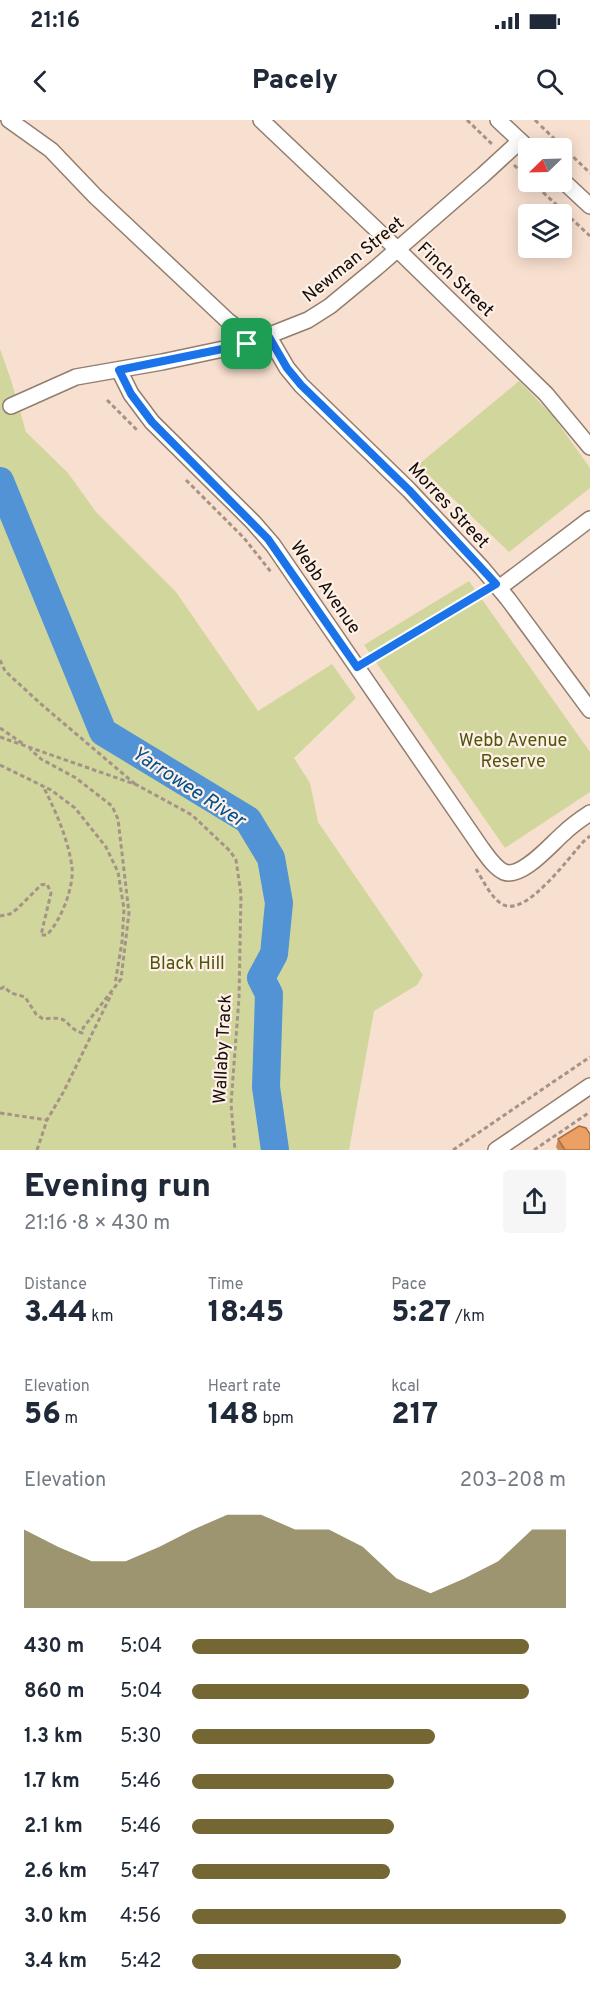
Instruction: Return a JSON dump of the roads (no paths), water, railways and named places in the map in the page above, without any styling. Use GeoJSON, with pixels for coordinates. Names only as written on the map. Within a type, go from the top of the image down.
{"type":"FeatureCollection","features":[{"type":"Feature","properties":{"kind":"street","name":"Morres Street"},"geometry":{"type":"LineString","coordinates":[[9,120],[29,132],[51,150],[95,196],[228,321],[262,339],[301,385],[409,490],[497,586],[590,710]]}},
{"type":"Feature","properties":{"kind":"street","name":"Finch Street"},"geometry":{"type":"LineString","coordinates":[[261,120],[546,394],[590,447]]}},
{"type":"Feature","properties":{"kind":"street"},"geometry":{"type":"LineString","coordinates":[[498,120],[518,139]]}},
{"type":"Feature","properties":{"kind":"street","name":"Newman Street"},"geometry":{"type":"LineString","coordinates":[[11,406],[67,380],[262,339],[308,320],[325,310],[483,175],[518,149]]}},
{"type":"Feature","properties":{"kind":"street"},"geometry":{"type":"LineString","coordinates":[[572,189],[590,206]]}},
{"type":"Feature","properties":{"kind":"street","name":"Webb Avenue"},"geometry":{"type":"LineString","coordinates":[[119,370],[131,394],[148,417],[268,539],[482,849],[502,871],[515,873],[526,867],[590,813]]}},
{"type":"Feature","properties":{"kind":"street"},"geometry":{"type":"LineString","coordinates":[[497,586],[590,519]]}},
{"type":"Feature","properties":{"kind":"street"},"geometry":{"type":"LineString","coordinates":[[503,1148],[590,1086]]}},
{"type":"Feature","properties":{"kind":"waterway","name":"Yarrowee River"},"geometry":{"type":"LineString","coordinates":[[0,481],[103,732],[248,820],[271,858],[279,903],[274,954],[261,978],[269,994],[266,1087],[275,1150]]}},
{"type":"Feature","properties":{"kind":"park label","name":"Webb Avenue Reserve"},"geometry":{"type":"Point","coordinates":[513,750]}},
{"type":"Feature","properties":{"kind":"park label","name":"Black Hill"},"geometry":{"type":"Point","coordinates":[187,963]}}]}
